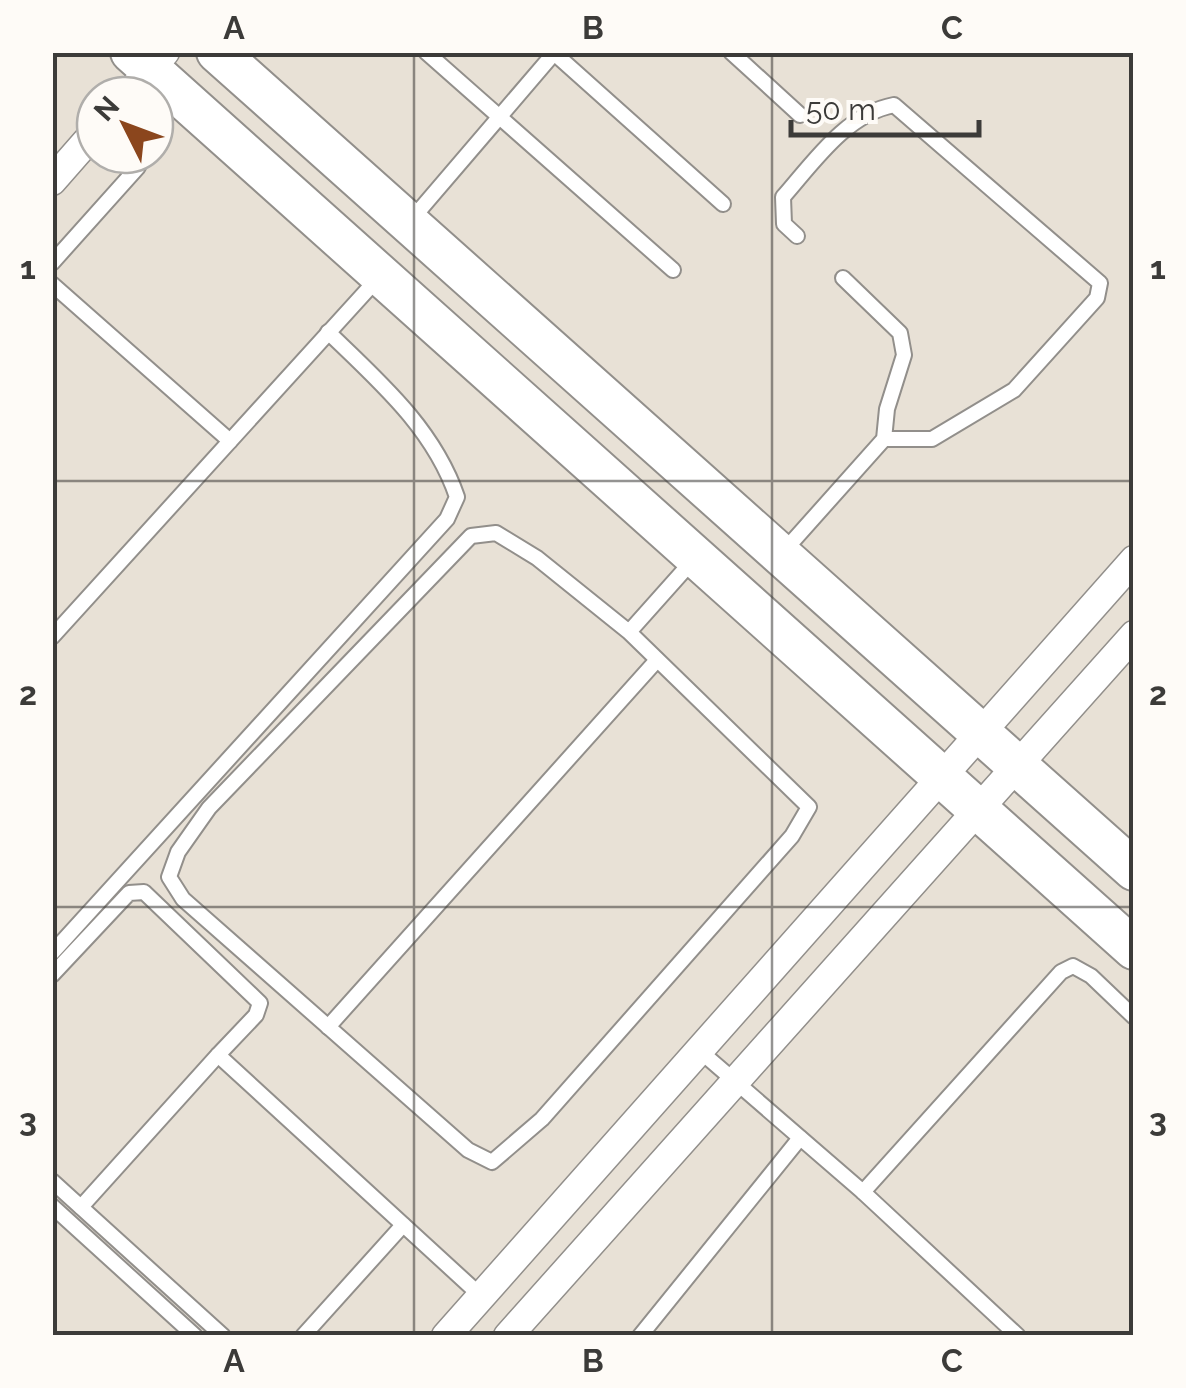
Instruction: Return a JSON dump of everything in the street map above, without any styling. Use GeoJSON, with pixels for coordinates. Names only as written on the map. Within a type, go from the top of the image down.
{"type":"FeatureCollection","features":[{"type":"Feature","properties":{"kind":"street"},"geometry":{"type":"LineString","coordinates":[[217,52],[1134,870]]}},
{"type":"Feature","properties":{"kind":"street"},"geometry":{"type":"LineString","coordinates":[[144,68],[1134,948]]}},
{"type":"Feature","properties":{"kind":"street"},"geometry":{"type":"LineString","coordinates":[[52,181],[75,155]]}},
{"type":"Feature","properties":{"kind":"street"},"geometry":{"type":"LineString","coordinates":[[446,1336],[1134,560]]}},
{"type":"Feature","properties":{"kind":"street"},"geometry":{"type":"LineString","coordinates":[[508,1336],[1134,635]]}},
{"type":"Feature","properties":{"kind":"lane"},"geometry":{"type":"LineString","coordinates":[[426,52],[673,270]]}},
{"type":"Feature","properties":{"kind":"lane"},"geometry":{"type":"LineString","coordinates":[[731,52],[800,114]]}},
{"type":"Feature","properties":{"kind":"lane"},"geometry":{"type":"LineString","coordinates":[[408,223],[554,53],[723,204]]}},
{"type":"Feature","properties":{"kind":"lane"},"geometry":{"type":"LineString","coordinates":[[798,236],[784,224],[784,197],[834,138],[878,108],[894,106],[1100,283],[1097,298],[1014,390],[932,440],[884,440]]}},
{"type":"Feature","properties":{"kind":"lane"},"geometry":{"type":"LineString","coordinates":[[52,262],[131,175]]}},
{"type":"Feature","properties":{"kind":"lane"},"geometry":{"type":"LineString","coordinates":[[52,637],[380,276]]}},
{"type":"Feature","properties":{"kind":"lane"},"geometry":{"type":"LineString","coordinates":[[781,555],[884,440],[887,409],[904,355],[900,333],[844,278]]}},
{"type":"Feature","properties":{"kind":"lane"},"geometry":{"type":"LineString","coordinates":[[52,284],[230,440]]}},
{"type":"Feature","properties":{"kind":"lane"},"geometry":{"type":"LineString","coordinates":[[52,953],[447,519],[458,497],[445,462],[396,398],[328,332]]}},
{"type":"Feature","properties":{"kind":"lane"},"geometry":{"type":"LineString","coordinates":[[496,533],[537,558],[630,632],[658,660],[809,807],[792,836],[542,1120],[492,1162],[468,1150],[182,900],[169,877],[178,852],[210,808],[471,536],[496,533]]}},
{"type":"Feature","properties":{"kind":"lane"},"geometry":{"type":"LineString","coordinates":[[630,632],[696,558]]}},
{"type":"Feature","properties":{"kind":"lane"},"geometry":{"type":"LineString","coordinates":[[328,1027],[658,660]]}},
{"type":"Feature","properties":{"kind":"lane"},"geometry":{"type":"LineString","coordinates":[[52,975],[129,893],[144,892],[260,1002],[256,1015],[81,1207]]}},
{"type":"Feature","properties":{"kind":"lane"},"geometry":{"type":"LineString","coordinates":[[863,1192],[1061,972],[1073,966],[1091,976],[1134,1016]]}},
{"type":"Feature","properties":{"kind":"lane"},"geometry":{"type":"LineString","coordinates":[[700,1051],[863,1192],[1018,1336]]}},
{"type":"Feature","properties":{"kind":"lane"},"geometry":{"type":"LineString","coordinates":[[218,1055],[481,1296]]}},
{"type":"Feature","properties":{"kind":"lane"},"geometry":{"type":"LineString","coordinates":[[640,1336],[800,1138]]}},
{"type":"Feature","properties":{"kind":"lane"},"geometry":{"type":"LineString","coordinates":[[52,1181],[223,1336]]}},
{"type":"Feature","properties":{"kind":"lane"},"geometry":{"type":"LineString","coordinates":[[52,1206],[195,1336]]}},
{"type":"Feature","properties":{"kind":"lane"},"geometry":{"type":"LineString","coordinates":[[303,1336],[403,1224]]}},
{"type":"Feature","properties":{"kind":"shaded area"},"geometry":{"type":"Polygon","coordinates":[[[53,53],[1133,53],[1133,1335],[53,1335],[53,53]]]}}]}
